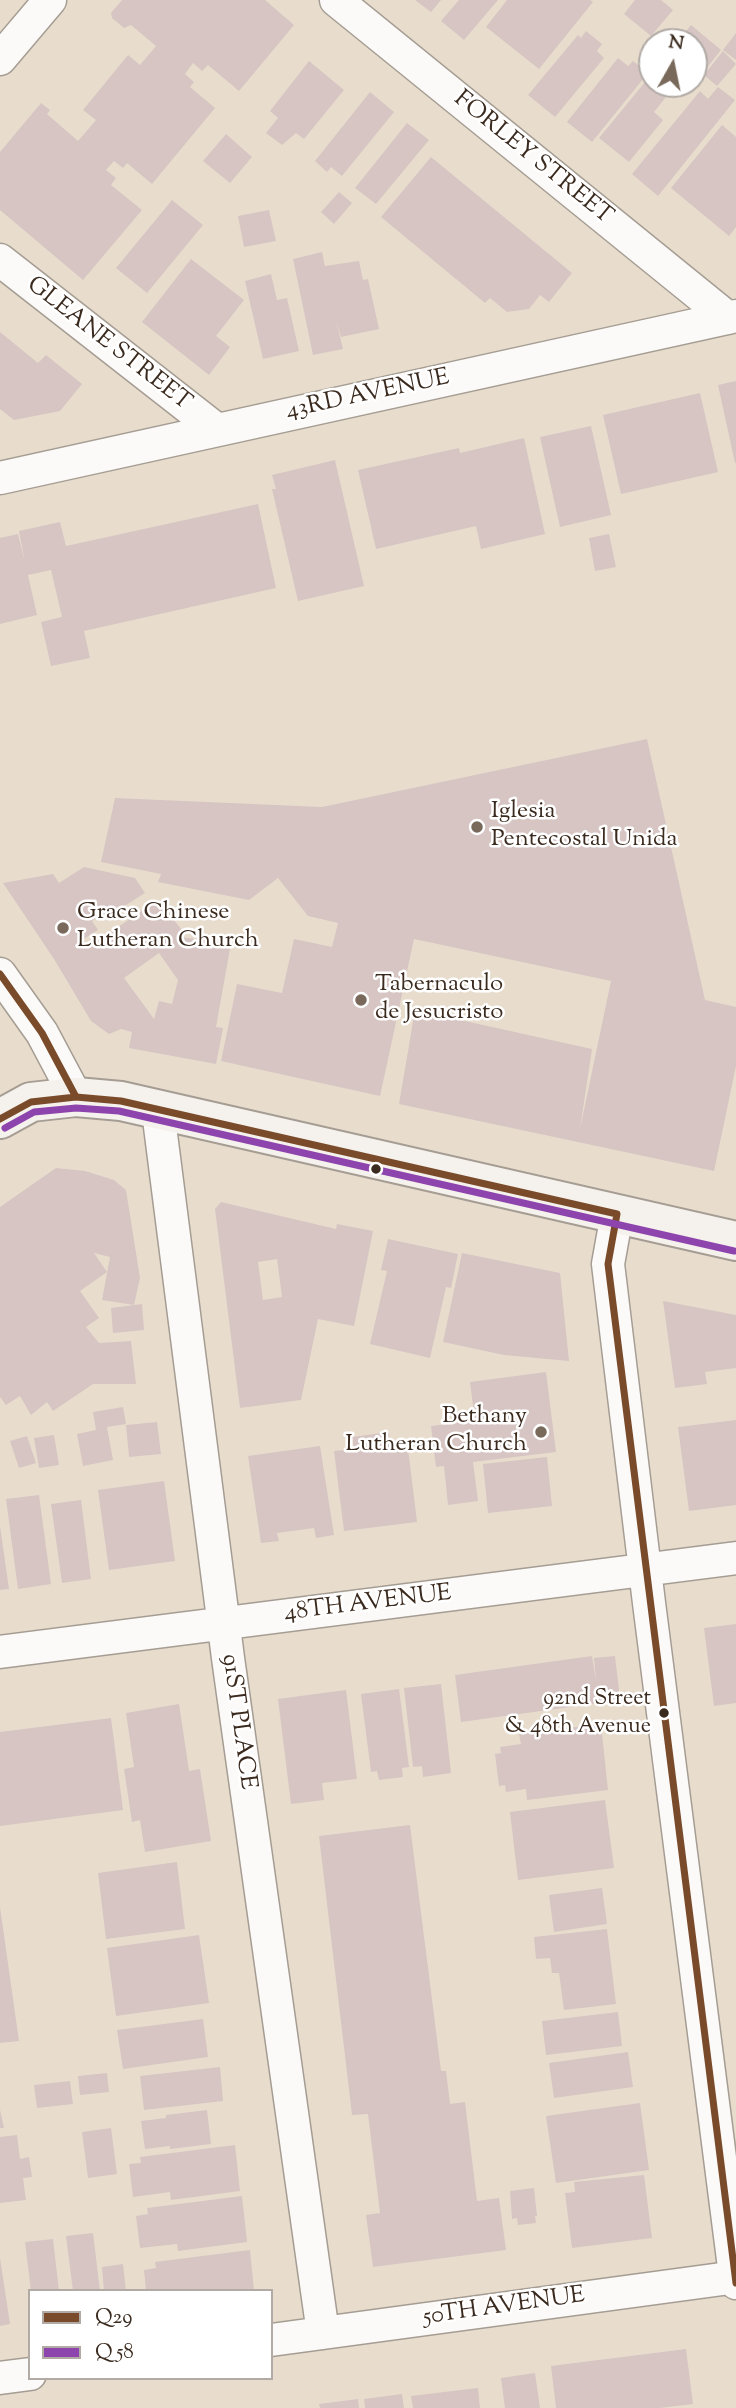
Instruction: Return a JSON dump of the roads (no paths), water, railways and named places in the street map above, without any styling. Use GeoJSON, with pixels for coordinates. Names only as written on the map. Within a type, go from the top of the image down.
{"type":"FeatureCollection","features":[{"type":"Feature","properties":{"kind":"street"},"geometry":{"type":"LineString","coordinates":[[0,59],[50,0]]}},
{"type":"Feature","properties":{"kind":"street","name":"FORLEY STREET"},"geometry":{"type":"LineString","coordinates":[[336,0],[732,317]]}},
{"type":"Feature","properties":{"kind":"street","name":"GLEANE STREET"},"geometry":{"type":"LineString","coordinates":[[0,260],[216,429]]}},
{"type":"Feature","properties":{"kind":"street","name":"43RD AVENUE"},"geometry":{"type":"LineString","coordinates":[[0,478],[732,317]]}},
{"type":"Feature","properties":{"kind":"street"},"geometry":{"type":"LineString","coordinates":[[0,974],[42,1033],[76,1097]]}},
{"type":"Feature","properties":{"kind":"street"},"geometry":{"type":"LineString","coordinates":[[0,1119],[31,1102],[76,1097],[121,1101],[736,1241]]}},
{"type":"Feature","properties":{"kind":"street","name":"91ST PLACE"},"geometry":{"type":"LineString","coordinates":[[158,1111],[223,1623],[323,2333]]}},
{"type":"Feature","properties":{"kind":"street"},"geometry":{"type":"LineString","coordinates":[[617,1214],[608,1264],[736,2283]]}},
{"type":"Feature","properties":{"kind":"street","name":"48TH AVENUE"},"geometry":{"type":"LineString","coordinates":[[0,1652],[736,1558]]}},
{"type":"Feature","properties":{"kind":"street","name":"50TH AVENUE"},"geometry":{"type":"LineString","coordinates":[[273,2340],[736,2277]]}},
{"type":"Feature","properties":{"kind":"street"},"geometry":{"type":"LineString","coordinates":[[0,2378],[28,2374]]}},
{"type":"Feature","properties":{"kind":"place","name":"Iglesia Pentecostal Unida"},"geometry":{"type":"Point","coordinates":[477,827]}},
{"type":"Feature","properties":{"kind":"place","name":"Grace Chinese Lutheran Church"},"geometry":{"type":"Point","coordinates":[63,928]}},
{"type":"Feature","properties":{"kind":"place","name":"Tabernaculo de Jesucristo"},"geometry":{"type":"Point","coordinates":[361,1000]}},
{"type":"Feature","properties":{"kind":"place","name":"Bethany Lutheran Church"},"geometry":{"type":"Point","coordinates":[541,1432]}},
{"type":"Feature","properties":{"kind":"place","name":"92nd Street & 48th Avenue"},"geometry":{"type":"Point","coordinates":[664,1713]}}]}
